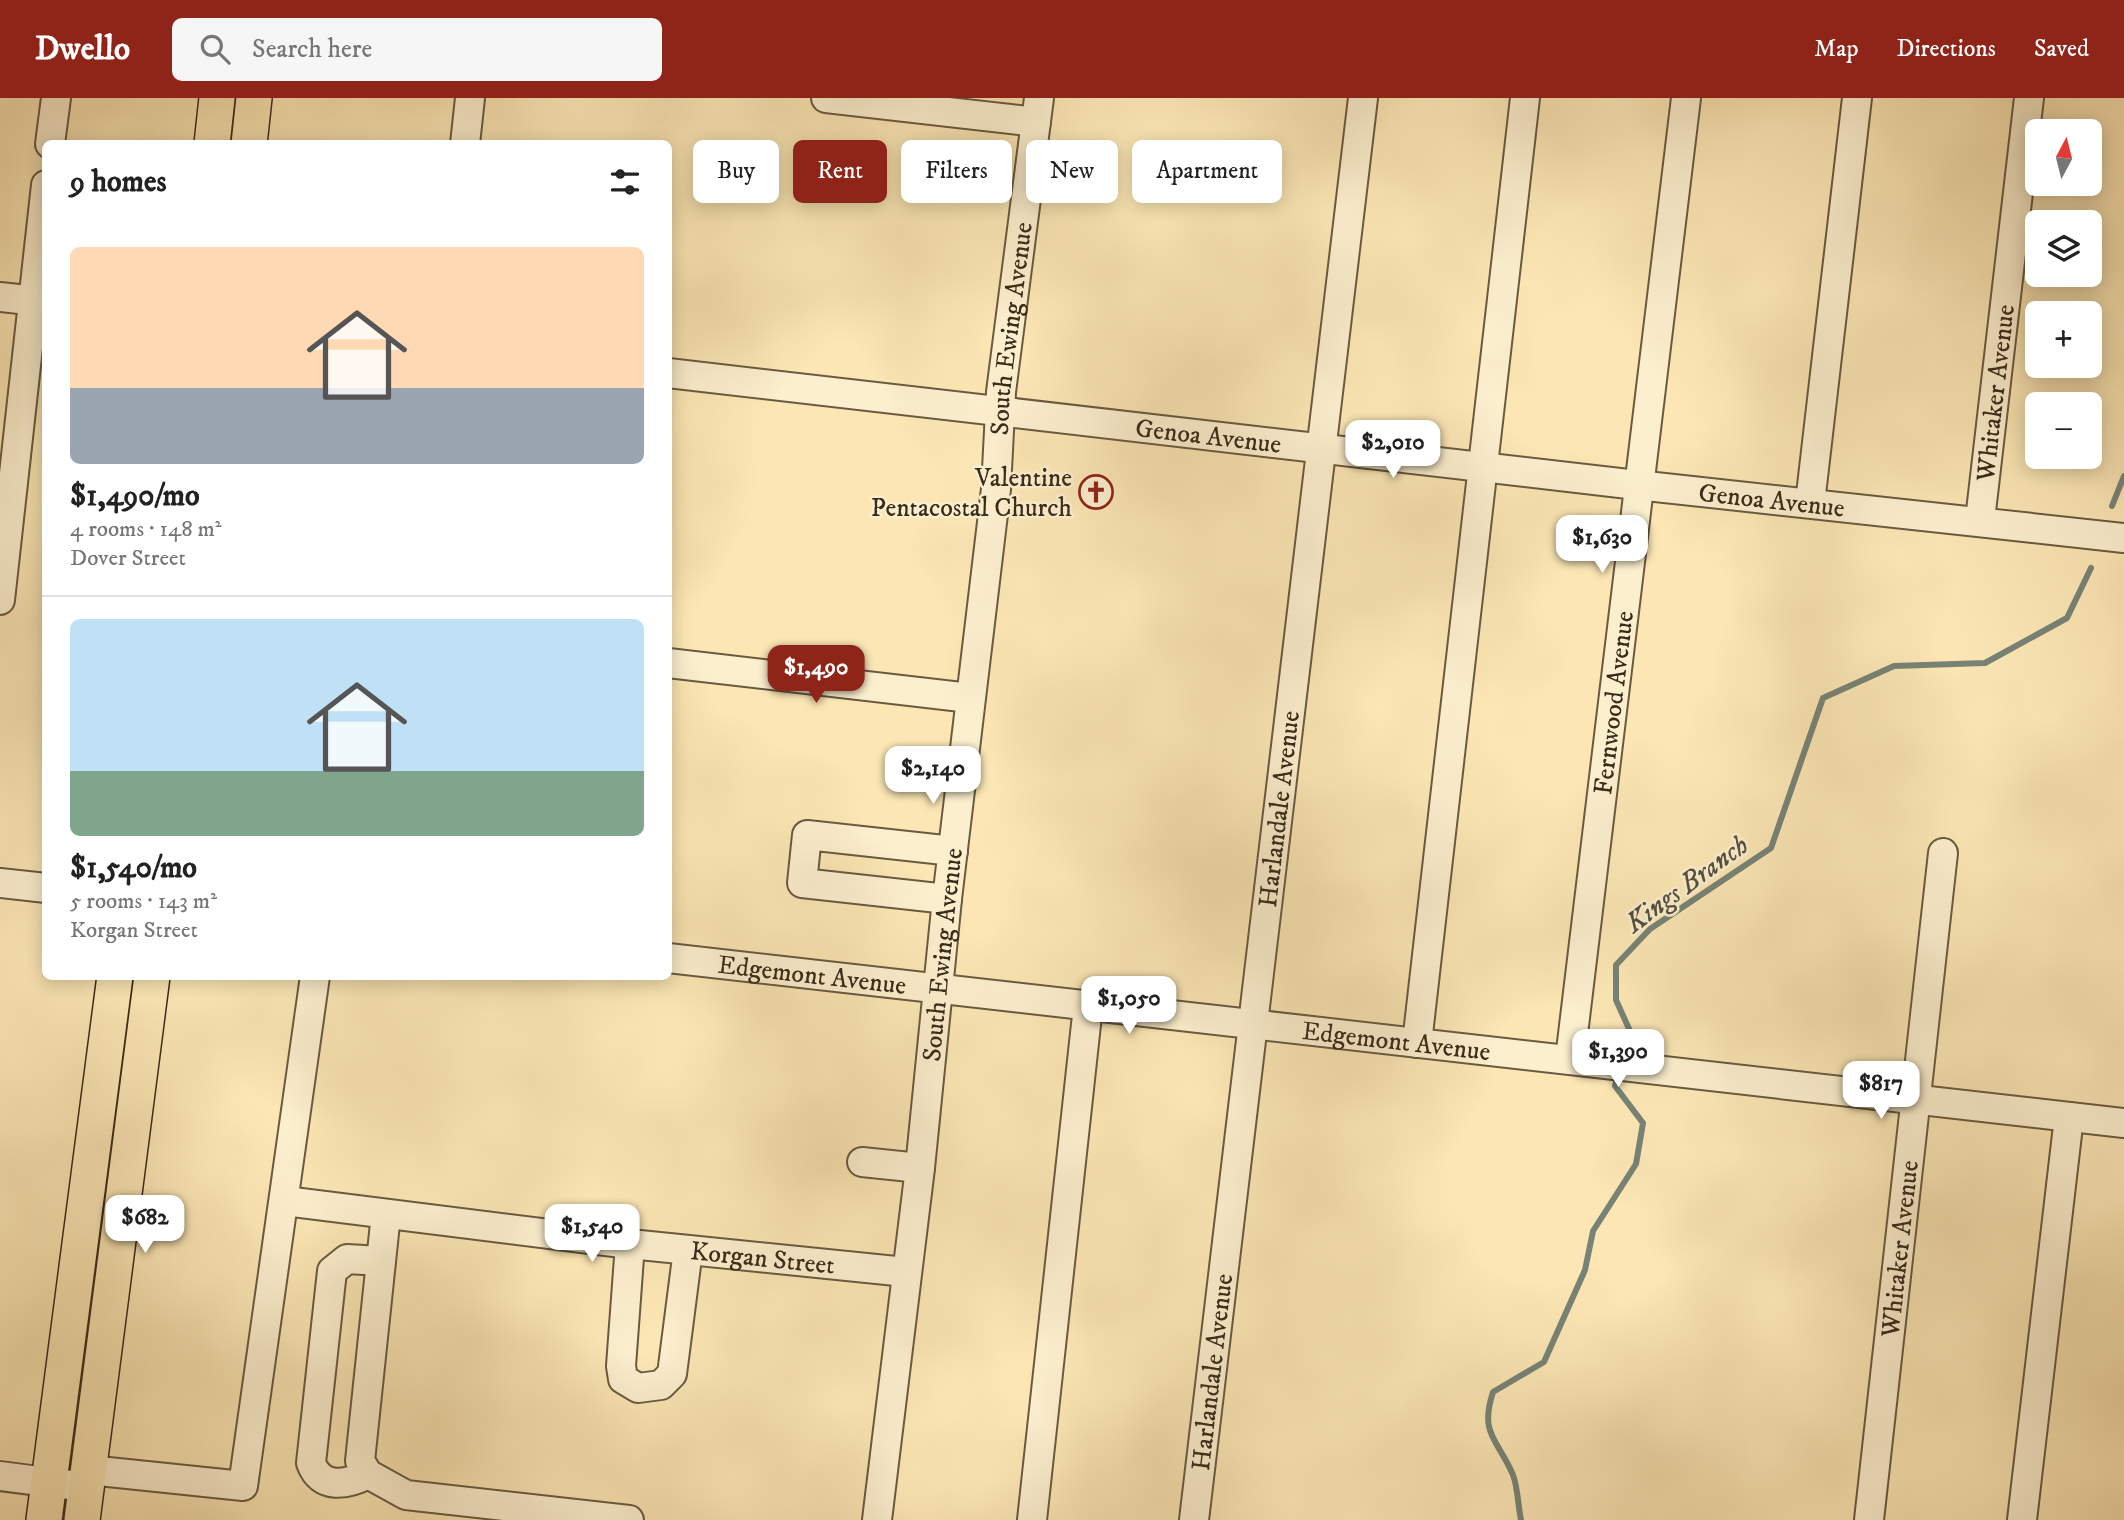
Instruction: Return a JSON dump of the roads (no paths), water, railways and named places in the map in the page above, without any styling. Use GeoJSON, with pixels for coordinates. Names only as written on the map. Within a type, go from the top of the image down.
{"type":"FeatureCollection","features":[{"type":"Feature","properties":{"kind":"main road"},"geometry":{"type":"LineString","coordinates":[[212,140],[217,98]]}},
{"type":"Feature","properties":{"kind":"main road"},"geometry":{"type":"LineString","coordinates":[[249,140],[254,98]]}},
{"type":"Feature","properties":{"kind":"main road"},"geometry":{"type":"LineString","coordinates":[[44,1520],[114,980]]}},
{"type":"Feature","properties":{"kind":"main road"},"geometry":{"type":"LineString","coordinates":[[86,1492],[151,980]]}},
{"type":"Feature","properties":{"kind":"street"},"geometry":{"type":"LineString","coordinates":[[51,140],[56,98]]}},
{"type":"Feature","properties":{"kind":"street"},"geometry":{"type":"LineString","coordinates":[[465,140],[470,98]]}},
{"type":"Feature","properties":{"kind":"street"},"geometry":{"type":"LineString","coordinates":[[826,98],[1038,110]]}},
{"type":"Feature","properties":{"kind":"street","name":"Harlandale Avenue"},"geometry":{"type":"LineString","coordinates":[[1194,1520],[1363,98]]}},
{"type":"Feature","properties":{"kind":"street"},"geometry":{"type":"LineString","coordinates":[[1417,1043],[1525,98]]}},
{"type":"Feature","properties":{"kind":"street","name":"Fernwood Avenue"},"geometry":{"type":"LineString","coordinates":[[1583,1061],[1637,485],[1686,98]]}},
{"type":"Feature","properties":{"kind":"street"},"geometry":{"type":"LineString","coordinates":[[1810,503],[1857,98]]}},
{"type":"Feature","properties":{"kind":"street","name":"Whitaker Avenue"},"geometry":{"type":"LineString","coordinates":[[1980,520],[2029,98]]}},
{"type":"Feature","properties":{"kind":"street","name":"South Ewing Avenue"},"geometry":{"type":"LineString","coordinates":[[877,1520],[920,1168],[947,899],[996,489],[1000,410],[1038,110]]}},
{"type":"Feature","properties":{"kind":"street"},"geometry":{"type":"LineString","coordinates":[[0,600],[40,302],[42,263]]}},
{"type":"Feature","properties":{"kind":"street"},"geometry":{"type":"LineString","coordinates":[[0,297],[40,302]]}},
{"type":"Feature","properties":{"kind":"street","name":"Genoa Avenue"},"geometry":{"type":"LineString","coordinates":[[672,373],[1321,446],[1637,485],[1980,520],[2124,538]]}},
{"type":"Feature","properties":{"kind":"street"},"geometry":{"type":"LineString","coordinates":[[672,663],[970,698]]}},
{"type":"Feature","properties":{"kind":"street"},"geometry":{"type":"LineString","coordinates":[[947,899],[802,883],[807,835],[953,851]]}},
{"type":"Feature","properties":{"kind":"street","name":"Whitaker Avenue"},"geometry":{"type":"LineString","coordinates":[[1869,1520],[1943,853]]}},
{"type":"Feature","properties":{"kind":"street"},"geometry":{"type":"LineString","coordinates":[[0,883],[42,888]]}},
{"type":"Feature","properties":{"kind":"street","name":"Edgemont Avenue"},"geometry":{"type":"LineString","coordinates":[[672,958],[2124,1123]]}},
{"type":"Feature","properties":{"kind":"street"},"geometry":{"type":"LineString","coordinates":[[0,1476],[49,1482],[86,1492],[243,1486],[314,980]]}},
{"type":"Feature","properties":{"kind":"street"},"geometry":{"type":"LineString","coordinates":[[1032,1520],[1088,1006]]}},
{"type":"Feature","properties":{"kind":"street"},"geometry":{"type":"LineString","coordinates":[[2022,1520],[2069,1117]]}},
{"type":"Feature","properties":{"kind":"street"},"geometry":{"type":"LineString","coordinates":[[862,1162],[920,1168]]}},
{"type":"Feature","properties":{"kind":"street","name":"Korgan Street"},"geometry":{"type":"LineString","coordinates":[[285,1201],[630,1244],[906,1272]]}},
{"type":"Feature","properties":{"kind":"street"},"geometry":{"type":"LineString","coordinates":[[386,1214],[360,1461],[368,1474],[404,1509],[629,1520]]}},
{"type":"Feature","properties":{"kind":"street"},"geometry":{"type":"LineString","coordinates":[[630,1244],[621,1366],[623,1379],[638,1388],[661,1385],[672,1374],[688,1250]]}},
{"type":"Feature","properties":{"kind":"street"},"geometry":{"type":"LineString","coordinates":[[368,1474],[350,1483],[324,1481],[315,1474],[311,1463],[332,1271],[347,1259],[381,1261]]}},
{"type":"Feature","properties":{"kind":"waterway","name":"Kings Branch"},"geometry":{"type":"LineString","coordinates":[[2112,506],[2124,476]]}},
{"type":"Feature","properties":{"kind":"waterway","name":"Kings Branch"},"geometry":{"type":"LineString","coordinates":[[1622,1060],[1630,1031],[1616,1000],[1616,965],[1650,929],[1771,848],[1823,698],[1894,666],[1985,663],[2067,618],[2091,568]]}},
{"type":"Feature","properties":{"kind":"waterway","name":"Kings Branch"},"geometry":{"type":"LineString","coordinates":[[1521,1520],[1513,1475],[1489,1428],[1489,1406],[1493,1392],[1544,1362],[1585,1270],[1593,1231],[1636,1164],[1643,1123],[1615,1086],[1618,1074]]}},
{"type":"Feature","properties":{"kind":"place","name":"Valentine Pentacostal Church"},"geometry":{"type":"Point","coordinates":[1096,492]}}]}
